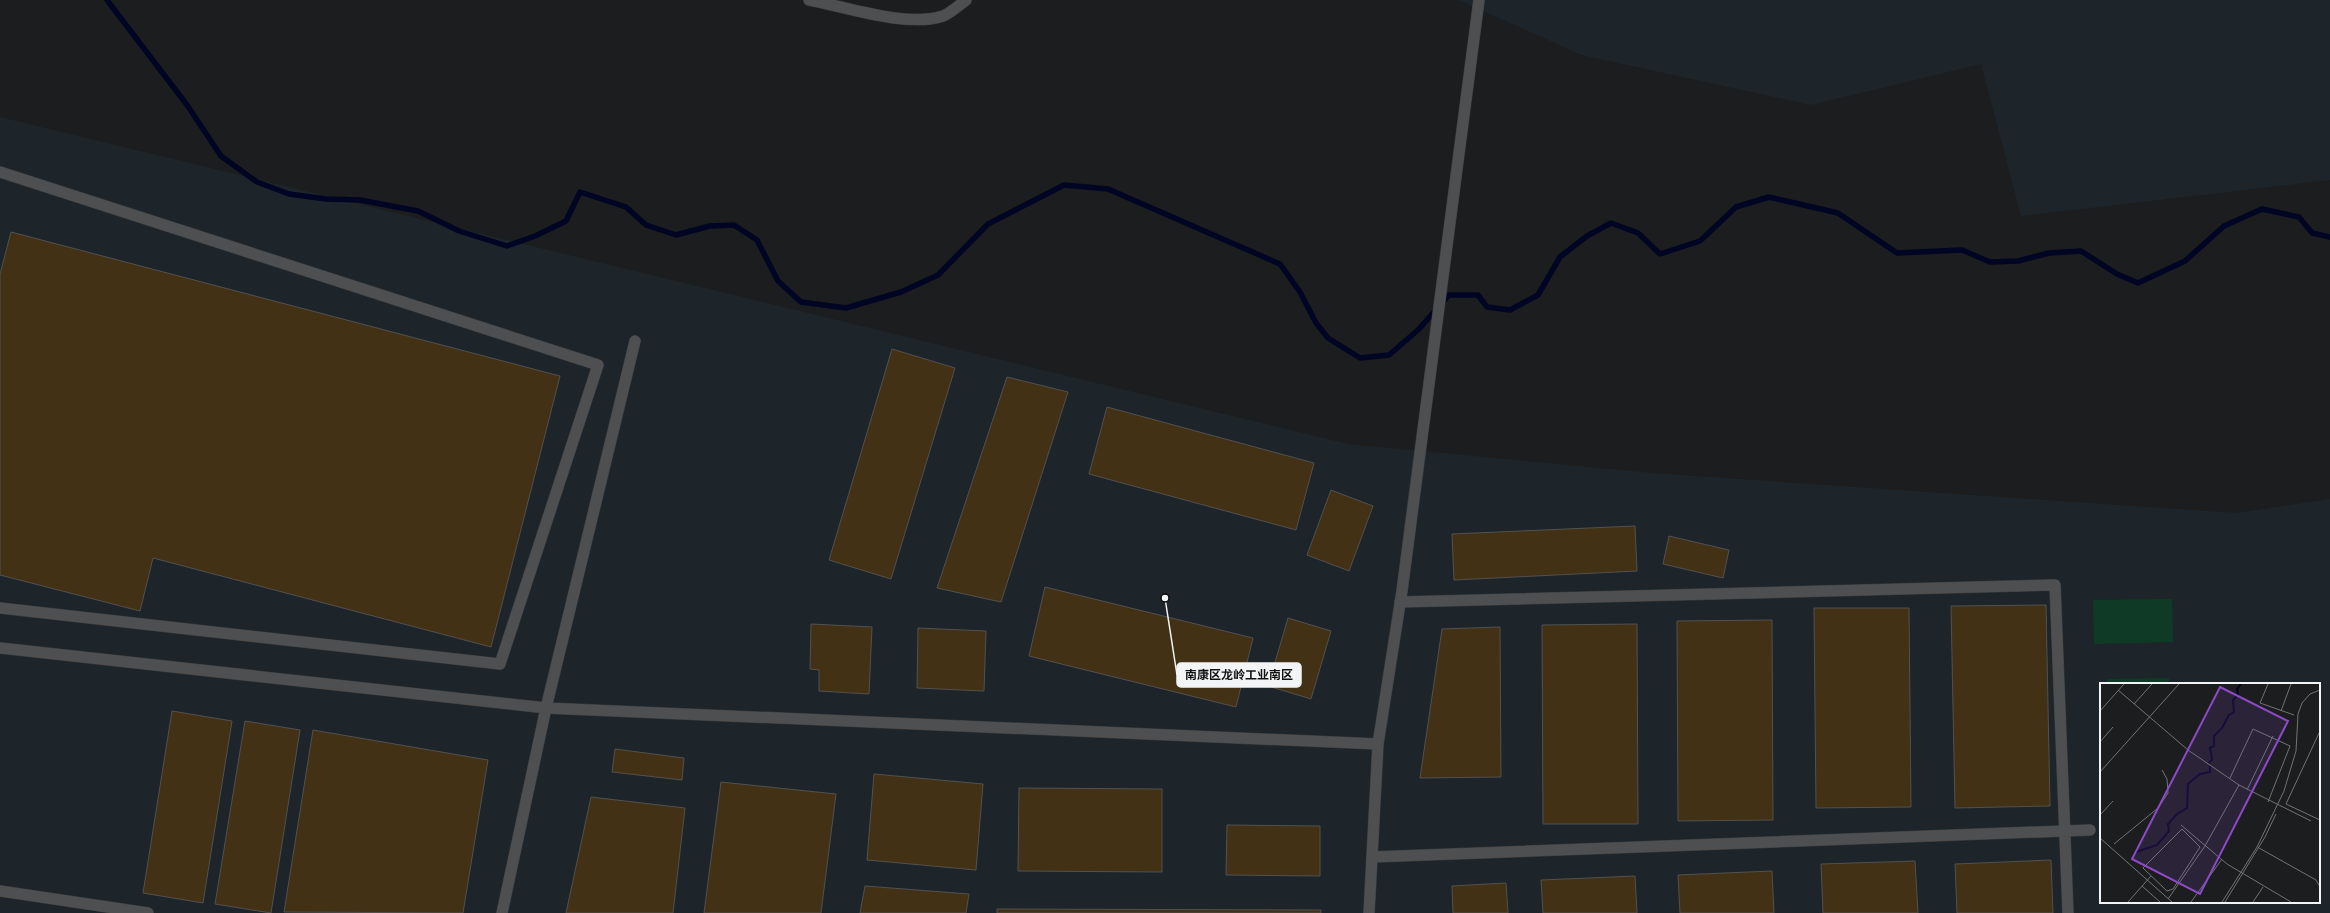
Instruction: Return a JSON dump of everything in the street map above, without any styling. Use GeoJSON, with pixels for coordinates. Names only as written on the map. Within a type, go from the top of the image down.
{"type":"FeatureCollection","features":[{"type":"Feature","properties":{"kind":"street"},"geometry":{"type":"LineString","coordinates":[[809,0],[869,14],[930,20],[945,16],[966,0]]}},
{"type":"Feature","properties":{"kind":"street"},"geometry":{"type":"LineString","coordinates":[[1369,913],[1378,744],[1400,602],[1479,0]]}},
{"type":"Feature","properties":{"kind":"street"},"geometry":{"type":"LineString","coordinates":[[0,172],[598,365],[500,664],[0,608]]}},
{"type":"Feature","properties":{"kind":"street"},"geometry":{"type":"LineString","coordinates":[[502,913],[546,708],[635,342]]}},
{"type":"Feature","properties":{"kind":"street"},"geometry":{"type":"LineString","coordinates":[[1400,602],[2055,585],[2068,913]]}},
{"type":"Feature","properties":{"kind":"street"},"geometry":{"type":"LineString","coordinates":[[0,648],[546,708],[1378,744]]}},
{"type":"Feature","properties":{"kind":"street"},"geometry":{"type":"LineString","coordinates":[[1372,857],[2090,830]]}},
{"type":"Feature","properties":{"kind":"street"},"geometry":{"type":"LineString","coordinates":[[0,891],[148,913]]}},
{"type":"Feature","properties":{"kind":"shaded area"},"geometry":{"type":"Polygon","coordinates":[[[1459,0],[2330,0],[2330,180],[2021,216],[1981,64],[1811,105],[1581,55],[1459,0]]]}},
{"type":"Feature","properties":{"kind":"shaded area"},"geometry":{"type":"Polygon","coordinates":[[[0,117],[1348,444],[1652,473],[2236,513],[2330,499],[2330,913],[0,913],[0,117]]]}},
{"type":"Feature","properties":{"kind":"green space"},"geometry":{"type":"Polygon","coordinates":[[[2172,599],[2173,642],[2094,644],[2093,600],[2172,599]]]}},
{"type":"Feature","properties":{"kind":"green space"},"geometry":{"type":"Polygon","coordinates":[[[2169,678],[2169,683],[2107,683],[2107,679],[2169,678]]]}},
{"type":"Feature","properties":{"kind":"building"},"geometry":{"type":"Polygon","coordinates":[[[11,232],[560,376],[491,647],[153,558],[140,611],[0,575],[0,274],[11,232]]]}},
{"type":"Feature","properties":{"kind":"building"},"geometry":{"type":"Polygon","coordinates":[[[892,349],[955,368],[891,579],[829,560],[892,349]]]}},
{"type":"Feature","properties":{"kind":"building"},"geometry":{"type":"Polygon","coordinates":[[[1007,377],[1068,392],[1001,602],[937,588],[1007,377]]]}},
{"type":"Feature","properties":{"kind":"building"},"geometry":{"type":"Polygon","coordinates":[[[1107,407],[1314,463],[1296,530],[1089,474],[1107,407]]]}},
{"type":"Feature","properties":{"kind":"building"},"geometry":{"type":"Polygon","coordinates":[[[1331,490],[1373,506],[1349,571],[1307,555],[1331,490]]]}},
{"type":"Feature","properties":{"kind":"building"},"geometry":{"type":"Polygon","coordinates":[[[1635,526],[1637,571],[1454,580],[1452,534],[1635,526]]]}},
{"type":"Feature","properties":{"kind":"building"},"geometry":{"type":"Polygon","coordinates":[[[1669,536],[1729,550],[1723,578],[1663,564],[1669,536]]]}},
{"type":"Feature","properties":{"kind":"building"},"geometry":{"type":"Polygon","coordinates":[[[1045,587],[1253,638],[1236,707],[1029,656],[1045,587]]]}},
{"type":"Feature","properties":{"kind":"building"},"geometry":{"type":"Polygon","coordinates":[[[2046,605],[2050,806],[1955,808],[1951,606],[2046,605]]]}},
{"type":"Feature","properties":{"kind":"building"},"geometry":{"type":"Polygon","coordinates":[[[1814,608],[1909,608],[1911,807],[1816,808],[1814,608]]]}},
{"type":"Feature","properties":{"kind":"building"},"geometry":{"type":"Polygon","coordinates":[[[1288,618],[1331,631],[1311,699],[1268,686],[1288,618]]]}},
{"type":"Feature","properties":{"kind":"building"},"geometry":{"type":"Polygon","coordinates":[[[1772,620],[1773,820],[1678,821],[1677,621],[1772,620]]]}},
{"type":"Feature","properties":{"kind":"building"},"geometry":{"type":"Polygon","coordinates":[[[811,624],[872,627],[869,694],[819,691],[819,670],[810,669],[811,624]]]}},
{"type":"Feature","properties":{"kind":"building"},"geometry":{"type":"Polygon","coordinates":[[[1637,624],[1638,824],[1543,824],[1542,625],[1637,624]]]}},
{"type":"Feature","properties":{"kind":"building"},"geometry":{"type":"Polygon","coordinates":[[[1500,627],[1501,777],[1420,778],[1442,629],[1500,627]]]}},
{"type":"Feature","properties":{"kind":"building"},"geometry":{"type":"Polygon","coordinates":[[[918,628],[986,631],[984,691],[917,688],[918,628]]]}},
{"type":"Feature","properties":{"kind":"building"},"geometry":{"type":"Polygon","coordinates":[[[172,711],[232,721],[203,903],[143,893],[172,711]]]}},
{"type":"Feature","properties":{"kind":"building"},"geometry":{"type":"Polygon","coordinates":[[[245,721],[300,730],[271,913],[215,904],[245,721]]]}},
{"type":"Feature","properties":{"kind":"building"},"geometry":{"type":"Polygon","coordinates":[[[313,730],[488,760],[463,913],[284,912],[313,730]]]}},
{"type":"Feature","properties":{"kind":"building"},"geometry":{"type":"Polygon","coordinates":[[[615,749],[684,758],[682,780],[612,772],[615,749]]]}},
{"type":"Feature","properties":{"kind":"building"},"geometry":{"type":"Polygon","coordinates":[[[874,774],[983,784],[976,870],[867,860],[874,774]]]}},
{"type":"Feature","properties":{"kind":"building"},"geometry":{"type":"Polygon","coordinates":[[[721,782],[836,794],[821,913],[704,913],[721,782]]]}},
{"type":"Feature","properties":{"kind":"building"},"geometry":{"type":"Polygon","coordinates":[[[1019,788],[1162,789],[1162,872],[1018,871],[1019,788]]]}},
{"type":"Feature","properties":{"kind":"building"},"geometry":{"type":"Polygon","coordinates":[[[591,797],[685,808],[673,913],[566,913],[591,797]]]}},
{"type":"Feature","properties":{"kind":"building"},"geometry":{"type":"Polygon","coordinates":[[[1227,825],[1320,826],[1320,876],[1226,875],[1227,825]]]}},
{"type":"Feature","properties":{"kind":"building"},"geometry":{"type":"Polygon","coordinates":[[[2051,860],[2053,913],[1957,913],[1955,864],[2051,860]]]}},
{"type":"Feature","properties":{"kind":"building"},"geometry":{"type":"Polygon","coordinates":[[[1915,861],[1918,913],[1823,913],[1821,864],[1915,861]]]}},
{"type":"Feature","properties":{"kind":"building"},"geometry":{"type":"Polygon","coordinates":[[[1772,871],[1774,913],[1680,913],[1678,875],[1772,871]]]}},
{"type":"Feature","properties":{"kind":"building"},"geometry":{"type":"Polygon","coordinates":[[[1635,876],[1637,913],[1543,913],[1541,880],[1635,876]]]}},
{"type":"Feature","properties":{"kind":"building"},"geometry":{"type":"Polygon","coordinates":[[[1506,883],[1508,913],[1453,913],[1452,886],[1506,883]]]}},
{"type":"Feature","properties":{"kind":"building"},"geometry":{"type":"Polygon","coordinates":[[[865,886],[969,894],[966,913],[860,913],[865,886]]]}},
{"type":"Feature","properties":{"kind":"building"},"geometry":{"type":"Polygon","coordinates":[[[997,909],[1321,910],[1321,913],[997,913],[997,909]]]}},
{"type":"Feature","properties":{"kind":"waterway"},"geometry":{"type":"LineString","coordinates":[[107,0],[187,105],[221,156],[257,182],[289,194],[326,199],[360,200],[418,211],[459,231],[507,246],[535,236],[566,221],[580,192],[626,207],[646,225],[676,235],[710,226],[734,225],[757,240],[778,281],[801,302],[846,308],[901,292],[938,275],[988,224],[1064,185],[1108,189],[1280,264],[1300,292],[1316,323],[1328,338],[1360,358],[1389,355],[1418,330],[1449,295],[1478,295],[1487,307],[1510,310],[1538,295],[1560,257],[1587,236],[1611,223],[1638,233],[1660,254],[1700,241],[1736,207],[1769,197],[1838,213],[1897,253],[1962,250],[1990,262],[2018,261],[2049,253],[2081,251],[2117,274],[2138,283],[2185,261],[2224,226],[2262,209],[2299,217],[2312,233],[2330,237]]}},
{"type":"Feature","properties":{"kind":"place","name":"南康区龙岭工业南区"},"geometry":{"type":"Point","coordinates":[1165,598]}}]}
